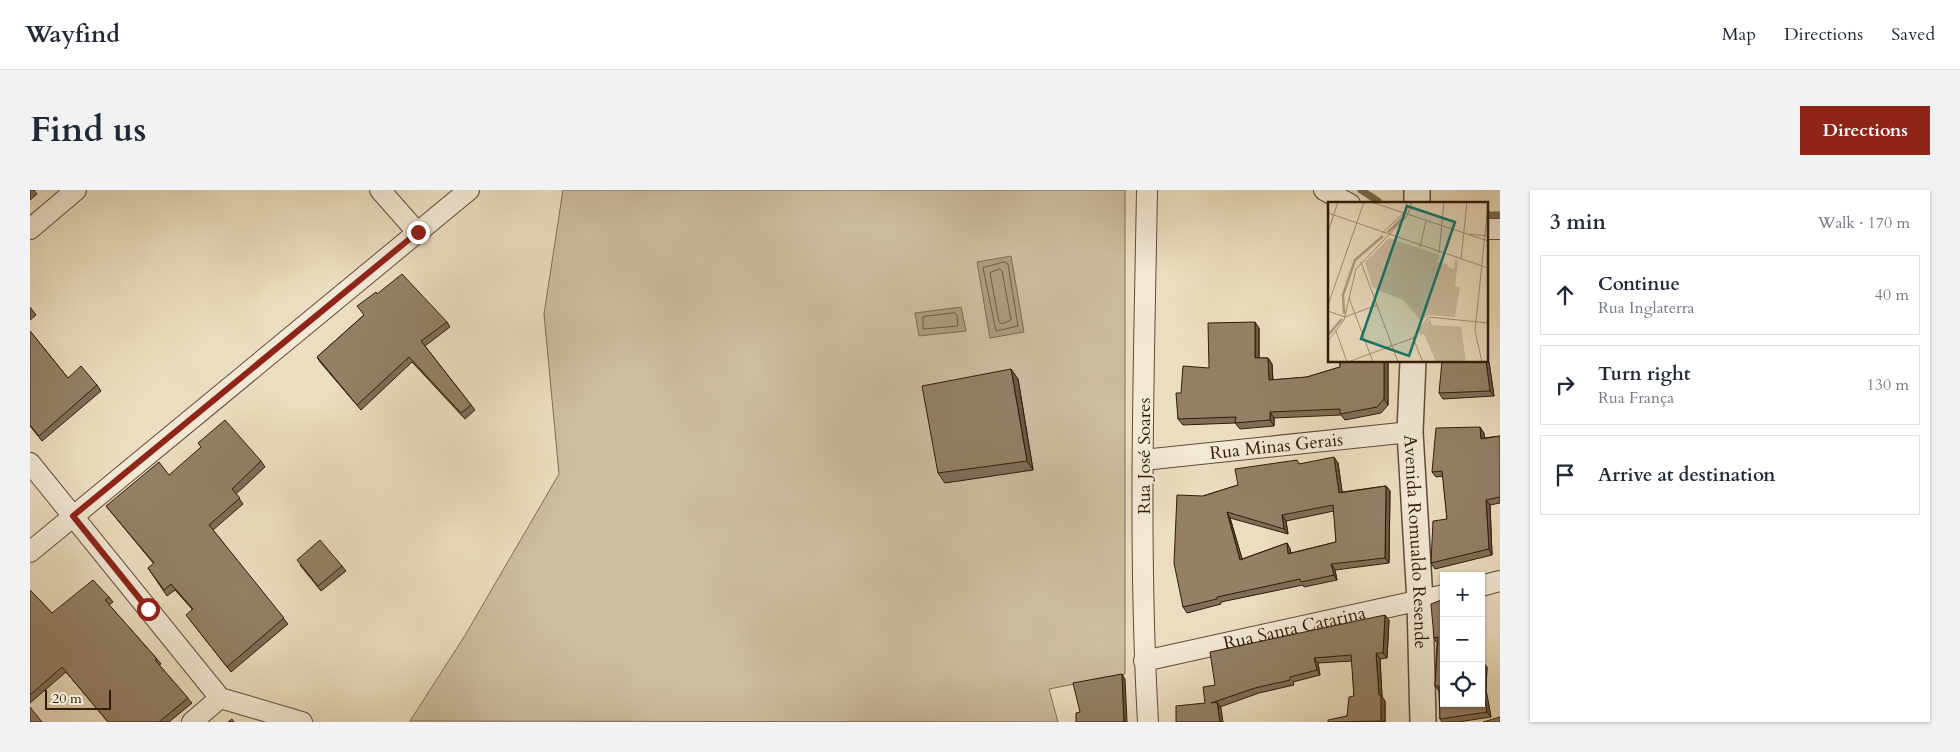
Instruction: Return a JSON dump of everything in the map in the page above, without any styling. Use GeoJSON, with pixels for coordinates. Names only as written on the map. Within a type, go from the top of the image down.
{"type":"FeatureCollection","features":[{"type":"Feature","properties":{"kind":"street"},"geometry":{"type":"LineString","coordinates":[[30,229],[76,190]]}},
{"type":"Feature","properties":{"kind":"street"},"geometry":{"type":"LineString","coordinates":[[380,190],[418,232]]}},
{"type":"Feature","properties":{"kind":"street"},"geometry":{"type":"LineString","coordinates":[[30,552],[469,190]]}},
{"type":"Feature","properties":{"kind":"street","name":"Rua José Soares"},"geometry":{"type":"LineString","coordinates":[[1147,190],[1143,460],[1144,661],[1148,722]]}},
{"type":"Feature","properties":{"kind":"street"},"geometry":{"type":"LineString","coordinates":[[1324,190],[1346,202]]}},
{"type":"Feature","properties":{"kind":"street","name":"Avenida Romualdo Resende"},"geometry":{"type":"LineString","coordinates":[[1413,362],[1410,432],[1432,598],[1423,722]]}},
{"type":"Feature","properties":{"kind":"street","name":"Rua Minas Gerais"},"geometry":{"type":"LineString","coordinates":[[1143,460],[1410,432]]}},
{"type":"Feature","properties":{"kind":"street"},"geometry":{"type":"LineString","coordinates":[[30,463],[220,698],[302,722]]}},
{"type":"Feature","properties":{"kind":"street"},"geometry":{"type":"LineString","coordinates":[[1485,585],[1500,581]]}},
{"type":"Feature","properties":{"kind":"street","name":"Rua Santa Catarina"},"geometry":{"type":"LineString","coordinates":[[1144,661],[1432,598]]}},
{"type":"Feature","properties":{"kind":"street"},"geometry":{"type":"LineString","coordinates":[[192,722],[220,698]]}},
{"type":"Feature","properties":{"kind":"shaded area"},"geometry":{"type":"Polygon","coordinates":[[[563,190],[1125,190],[1125,674],[1049,689],[1058,722],[410,721],[464,637],[559,474],[544,314],[563,190]]]}},
{"type":"Feature","properties":{"kind":"water"},"geometry":{"type":"Polygon","coordinates":[[[1011,256],[1024,332],[990,338],[977,262],[1011,256]]]}},
{"type":"Feature","properties":{"kind":"water"},"geometry":{"type":"Polygon","coordinates":[[[961,307],[966,331],[919,336],[915,313],[961,307]]]}},
{"type":"Feature","properties":{"kind":"building"},"geometry":{"type":"Polygon","coordinates":[[[402,274],[447,322],[421,341],[471,405],[461,413],[409,357],[357,405],[317,357],[364,315],[357,306],[376,292],[377,294],[402,274]]]}},
{"type":"Feature","properties":{"kind":"building"},"geometry":{"type":"Polygon","coordinates":[[[1255,322],[1255,358],[1268,358],[1269,380],[1307,377],[1340,367],[1340,362],[1384,362],[1384,399],[1377,407],[1340,414],[1340,409],[1270,412],[1270,420],[1235,423],[1236,417],[1178,419],[1176,393],[1181,393],[1183,366],[1209,368],[1208,323],[1255,322]]]}},
{"type":"Feature","properties":{"kind":"building"},"geometry":{"type":"Polygon","coordinates":[[[30,331],[68,378],[81,366],[97,385],[39,436],[30,425],[30,331]]]}},
{"type":"Feature","properties":{"kind":"building"},"geometry":{"type":"Polygon","coordinates":[[[1442,362],[1486,362],[1490,391],[1439,393],[1442,362]]]}},
{"type":"Feature","properties":{"kind":"building"},"geometry":{"type":"Polygon","coordinates":[[[1011,369],[1027,461],[938,473],[922,386],[1011,369]]]}},
{"type":"Feature","properties":{"kind":"building"},"geometry":{"type":"Polygon","coordinates":[[[225,420],[261,461],[232,489],[240,498],[209,525],[284,618],[227,667],[186,615],[193,609],[171,584],[164,590],[148,568],[154,563],[106,506],[159,462],[169,475],[201,447],[198,443],[225,420]]]}},
{"type":"Feature","properties":{"kind":"building"},"geometry":{"type":"Polygon","coordinates":[[[1480,427],[1481,439],[1500,436],[1500,497],[1486,500],[1489,549],[1431,563],[1433,521],[1447,519],[1442,471],[1432,472],[1436,428],[1480,427]]]}},
{"type":"Feature","properties":{"kind":"building"},"geometry":{"type":"Polygon","coordinates":[[[1334,457],[1339,493],[1386,486],[1385,558],[1331,564],[1334,575],[1301,582],[1300,579],[1217,597],[1217,599],[1183,607],[1174,563],[1177,495],[1203,496],[1238,485],[1235,469],[1297,460],[1299,464],[1334,457]],[[1333,505],[1282,515],[1284,529],[1227,512],[1240,560],[1287,543],[1288,554],[1336,542],[1333,505]]]}},
{"type":"Feature","properties":{"kind":"building"},"geometry":{"type":"Polygon","coordinates":[[[320,540],[342,566],[318,586],[297,560],[320,540]]]}},
{"type":"Feature","properties":{"kind":"building"},"geometry":{"type":"Polygon","coordinates":[[[93,580],[109,597],[105,600],[157,659],[155,660],[188,698],[159,722],[108,722],[62,667],[30,695],[30,590],[52,613],[93,580]]]}},
{"type":"Feature","properties":{"kind":"building"},"geometry":{"type":"Polygon","coordinates":[[[1440,601],[1440,707],[1485,707],[1485,701],[1487,712],[1440,719],[1439,686],[1435,686],[1438,637],[1434,638],[1431,604],[1440,601]]]}},
{"type":"Feature","properties":{"kind":"building"},"geometry":{"type":"Polygon","coordinates":[[[1385,615],[1383,653],[1376,653],[1379,695],[1381,695],[1381,721],[1328,722],[1328,720],[1347,716],[1349,697],[1354,696],[1351,655],[1314,658],[1317,670],[1290,677],[1290,680],[1255,688],[1211,703],[1217,702],[1220,722],[1176,722],[1176,706],[1205,703],[1203,687],[1215,685],[1210,652],[1385,615]]]}},
{"type":"Feature","properties":{"kind":"building"},"geometry":{"type":"Polygon","coordinates":[[[1122,674],[1124,722],[1076,722],[1076,713],[1080,712],[1073,683],[1122,674]]]}},
{"type":"Feature","properties":{"kind":"building"},"geometry":{"type":"Polygon","coordinates":[[[30,707],[42,722],[30,722],[30,707]]]}},
{"type":"Feature","properties":{"kind":"building"},"geometry":{"type":"Polygon","coordinates":[[[1500,717],[1500,722],[1483,722],[1500,717]]]}},
{"type":"Feature","properties":{"kind":"waterway"},"geometry":{"type":"LineString","coordinates":[[1361,190],[1378,201]]}},
{"type":"Feature","properties":{"kind":"waterway"},"geometry":{"type":"LineString","coordinates":[[1488,215],[1500,215]]}},
{"type":"Feature","properties":{"kind":"route"},"geometry":{"type":"LineString","coordinates":[[148,609],[73,516],[418,232]]}}]}
